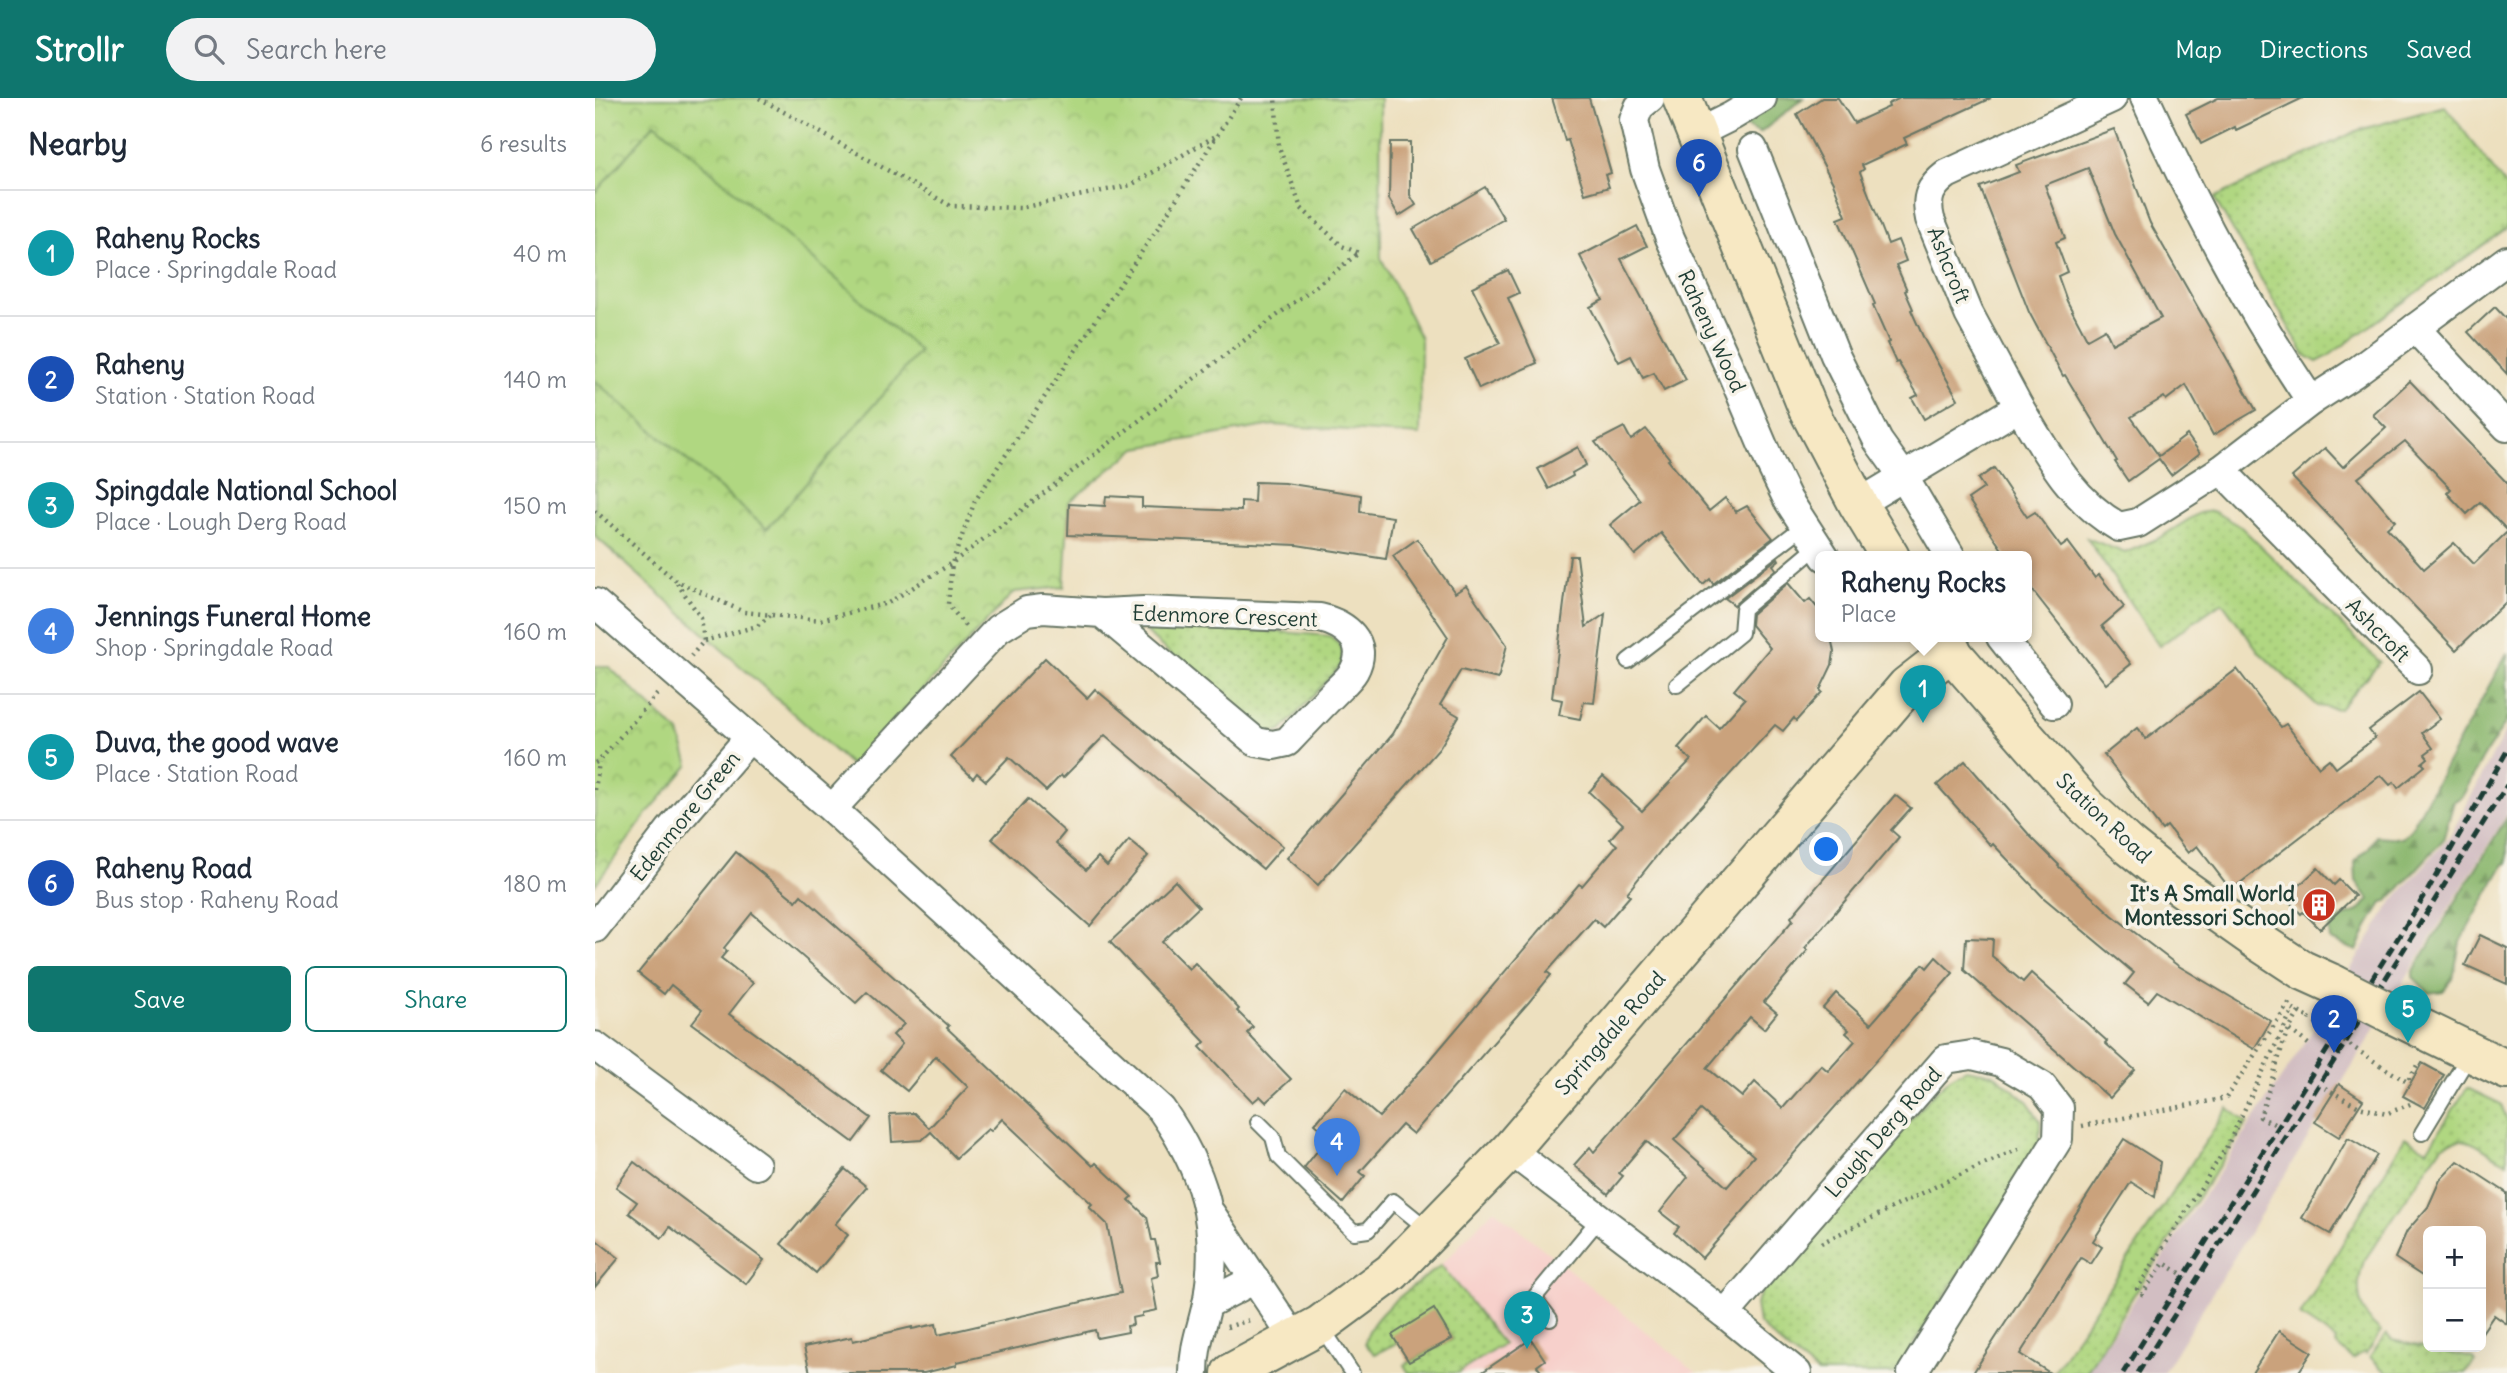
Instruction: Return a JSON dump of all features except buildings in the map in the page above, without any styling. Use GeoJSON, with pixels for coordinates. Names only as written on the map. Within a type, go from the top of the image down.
{"type":"FeatureCollection","features":[{"type":"Feature","properties":{"kind":"main road"},"geometry":{"type":"LineString","coordinates":[[1682,98],[1808,409],[1858,504],[1886,551]]}},
{"type":"Feature","properties":{"kind":"main road","name":"Station Road"},"geometry":{"type":"LineString","coordinates":[[1945,644],[2084,804],[2173,881],[2302,970],[2507,1070]]}},
{"type":"Feature","properties":{"kind":"main road","name":"Springdale Road"},"geometry":{"type":"LineString","coordinates":[[1231,1373],[1307,1333],[1392,1272],[1510,1150],[1945,644]]}},
{"type":"Feature","properties":{"kind":"street","name":"Raheny Wood"},"geometry":{"type":"LineString","coordinates":[[1650,98],[1639,107],[1634,120],[1654,196],[1675,250],[1771,465],[1816,543]]}},
{"type":"Feature","properties":{"kind":"street"},"geometry":{"type":"LineString","coordinates":[[1696,134],[1762,98]]}},
{"type":"Feature","properties":{"kind":"street","name":"Ashcroft"},"geometry":{"type":"LineString","coordinates":[[2112,98],[1947,174],[1928,194],[1927,206],[1969,314],[2019,407],[2055,466],[2080,499],[2101,517],[2119,527],[2138,523],[2221,470],[2311,401],[2353,374],[2507,260]]}},
{"type":"Feature","properties":{"kind":"street"},"geometry":{"type":"LineString","coordinates":[[2145,98],[2183,183],[2230,271],[2311,401]]}},
{"type":"Feature","properties":{"kind":"street"},"geometry":{"type":"LineString","coordinates":[[1753,149],[1835,355],[1878,440],[1903,476],[1947,551]]}},
{"type":"Feature","properties":{"kind":"street"},"geometry":{"type":"LineString","coordinates":[[2415,328],[2507,428]]}},
{"type":"Feature","properties":{"kind":"street"},"geometry":{"type":"LineString","coordinates":[[1858,504],[2019,407]]}},
{"type":"Feature","properties":{"kind":"street","name":"Ashcroft"},"geometry":{"type":"LineString","coordinates":[[2221,470],[2417,670]]}},
{"type":"Feature","properties":{"kind":"street"},"geometry":{"type":"LineString","coordinates":[[595,603],[832,809],[1161,1110],[1184,1142],[1209,1212],[1211,1276],[1207,1304],[1197,1337],[1194,1373]]}},
{"type":"Feature","properties":{"kind":"street","name":"Edenmore Crescent"},"geometry":{"type":"LineString","coordinates":[[832,809],[998,629],[1027,611],[1043,609],[1102,614],[1144,611],[1320,618],[1336,621],[1347,628],[1355,639],[1359,656],[1354,672],[1287,742],[1273,746],[1256,742],[1102,614]]}},
{"type":"Feature","properties":{"kind":"street"},"geometry":{"type":"LineString","coordinates":[[2005,642],[2054,704]]}},
{"type":"Feature","properties":{"kind":"street","name":"Edenmore Green"},"geometry":{"type":"LineString","coordinates":[[595,928],[670,830],[748,738]]}},
{"type":"Feature","properties":{"kind":"street"},"geometry":{"type":"LineString","coordinates":[[595,1046],[756,1165]]}},
{"type":"Feature","properties":{"kind":"street","name":"Lough Derg Road"},"geometry":{"type":"LineString","coordinates":[[1725,1314],[1946,1059],[1972,1055],[2001,1062],[2042,1086],[2059,1108],[2058,1139],[1912,1373]]}},
{"type":"Feature","properties":{"kind":"street"},"geometry":{"type":"LineString","coordinates":[[1510,1150],[1725,1314],[1797,1373]]}},
{"type":"Feature","properties":{"kind":"street"},"geometry":{"type":"LineString","coordinates":[[1209,1212],[1274,1309],[1307,1333]]}},
{"type":"Feature","properties":{"kind":"street"},"geometry":{"type":"LineString","coordinates":[[1207,1304],[1255,1279]]}},
{"type":"Feature","properties":{"kind":"lane"},"geometry":{"type":"LineString","coordinates":[[1628,662],[1816,543]]}},
{"type":"Feature","properties":{"kind":"lane"},"geometry":{"type":"LineString","coordinates":[[1677,685],[1741,633],[1742,609],[1816,543]]}},
{"type":"Feature","properties":{"kind":"lane"},"geometry":{"type":"LineString","coordinates":[[2423,1133],[2471,1052]]}},
{"type":"Feature","properties":{"kind":"lane"},"geometry":{"type":"LineString","coordinates":[[1258,1122],[1273,1137],[1278,1156],[1354,1232],[1368,1230],[1393,1200],[1431,1231]]}},
{"type":"Feature","properties":{"kind":"lane"},"geometry":{"type":"LineString","coordinates":[[1550,1319],[1534,1298],[1599,1218]]}},
{"type":"Feature","properties":{"kind":"lane"},"geometry":{"type":"LineString","coordinates":[[1307,1333],[1352,1373]]}},
{"type":"Feature","properties":{"kind":"path"},"geometry":{"type":"LineString","coordinates":[[759,98],[951,206],[1020,208],[1131,185],[1218,135]]}},
{"type":"Feature","properties":{"kind":"path"},"geometry":{"type":"LineString","coordinates":[[981,647],[948,604],[952,563],[975,501],[1241,98]]}},
{"type":"Feature","properties":{"kind":"path"},"geometry":{"type":"LineString","coordinates":[[595,511],[676,581],[744,612],[820,620],[888,603],[952,563],[1359,253],[1342,246],[1301,208],[1279,147],[1275,98]]}},
{"type":"Feature","properties":{"kind":"path"},"geometry":{"type":"LineString","coordinates":[[704,641],[757,626],[772,614]]}},
{"type":"Feature","properties":{"kind":"path"},"geometry":{"type":"LineString","coordinates":[[595,790],[599,761]]}},
{"type":"Feature","properties":{"kind":"path"},"geometry":{"type":"LineString","coordinates":[[2180,1273],[2164,1263],[2142,1294],[2137,1289],[2226,1148],[2293,1009],[2380,1065]]}},
{"type":"Feature","properties":{"kind":"path"},"geometry":{"type":"LineString","coordinates":[[2274,1125],[2260,1117],[2290,1030],[2299,1012]]}},
{"type":"Feature","properties":{"kind":"path"},"geometry":{"type":"LineString","coordinates":[[2290,1030],[2311,1046]]}},
{"type":"Feature","properties":{"kind":"path"},"geometry":{"type":"LineString","coordinates":[[2325,1088],[2359,1107],[2386,1114],[2415,1102]]}},
{"type":"Feature","properties":{"kind":"path"},"geometry":{"type":"LineString","coordinates":[[1197,1337],[1262,1316],[1274,1309]]}},
{"type":"Feature","properties":{"kind":"shaded area"},"geometry":{"type":"Polygon","coordinates":[[[2507,728],[2507,814],[2163,1373],[2086,1373],[2319,1021],[2391,903],[2450,836],[2507,728]]]}},
{"type":"Feature","properties":{"kind":"shaded area"},"geometry":{"type":"Polygon","coordinates":[[[1494,1209],[1697,1373],[1458,1373],[1503,1343],[1441,1265],[1494,1209]]]}},
{"type":"Feature","properties":{"kind":"green space"},"geometry":{"type":"Polygon","coordinates":[[[595,98],[1380,98],[1381,258],[1421,339],[1420,435],[1273,425],[1137,448],[1069,502],[1064,587],[1014,592],[852,766],[595,536],[595,98]]]}},
{"type":"Feature","properties":{"kind":"green space"},"geometry":{"type":"Polygon","coordinates":[[[1775,98],[1803,98],[1760,133],[1735,122],[1775,98]]]}},
{"type":"Feature","properties":{"kind":"green space"},"geometry":{"type":"Polygon","coordinates":[[[2445,106],[2507,188],[2507,228],[2317,362],[2305,355],[2214,198],[2359,130],[2445,106]]]}},
{"type":"Feature","properties":{"kind":"green space"},"geometry":{"type":"Polygon","coordinates":[[[655,123],[920,351],[767,529],[595,381],[595,193],[655,123]]]}},
{"type":"Feature","properties":{"kind":"green space"},"geometry":{"type":"Polygon","coordinates":[[[2213,511],[2241,527],[2380,662],[2339,709],[2317,706],[2260,653],[2222,602],[2159,646],[2087,538],[2125,553],[2159,538],[2199,513],[2213,511]]]}},
{"type":"Feature","properties":{"kind":"green space"},"geometry":{"type":"Polygon","coordinates":[[[1159,622],[1330,636],[1342,647],[1342,664],[1281,731],[1264,734],[1152,638],[1147,632],[1149,625],[1159,622]]]}},
{"type":"Feature","properties":{"kind":"green space"},"geometry":{"type":"Polygon","coordinates":[[[2507,653],[2507,721],[2482,759],[2462,797],[2454,801],[2443,840],[2387,902],[2382,903],[2357,951],[2330,940],[2329,929],[2343,918],[2359,911],[2369,899],[2356,881],[2355,861],[2368,849],[2376,836],[2402,838],[2411,829],[2507,653]]]}},
{"type":"Feature","properties":{"kind":"green space"},"geometry":{"type":"Polygon","coordinates":[[[595,667],[609,667],[679,733],[689,765],[650,810],[595,885],[595,667]]]}},
{"type":"Feature","properties":{"kind":"green space"},"geometry":{"type":"Polygon","coordinates":[[[2507,817],[2507,863],[2460,942],[2453,979],[2443,991],[2429,993],[2413,977],[2413,972],[2507,817]]]}},
{"type":"Feature","properties":{"kind":"green space"},"geometry":{"type":"Polygon","coordinates":[[[1966,1069],[1994,1074],[2028,1102],[2040,1121],[2039,1150],[1895,1373],[1818,1373],[1759,1324],[1756,1304],[1764,1286],[1932,1095],[1950,1078],[1966,1069]]]}},
{"type":"Feature","properties":{"kind":"green space"},"geometry":{"type":"Polygon","coordinates":[[[2467,1088],[2501,1104],[2507,1120],[2507,1162],[2467,1141],[2459,1140],[2441,1147],[2364,1261],[2359,1281],[2360,1300],[2367,1317],[2381,1332],[2366,1354],[2364,1352],[2353,1359],[2335,1344],[2336,1340],[2300,1316],[2405,1137],[2427,1150],[2467,1088]]]}},
{"type":"Feature","properties":{"kind":"green space"},"geometry":{"type":"Polygon","coordinates":[[[2228,1108],[2247,1123],[2133,1296],[2086,1373],[2053,1373],[2228,1108]]]}},
{"type":"Feature","properties":{"kind":"green space"},"geometry":{"type":"Polygon","coordinates":[[[1441,1265],[1503,1344],[1458,1373],[1409,1373],[1404,1365],[1452,1339],[1434,1310],[1397,1343],[1375,1354],[1365,1344],[1368,1333],[1395,1300],[1441,1265]]]}},
{"type":"Feature","properties":{"kind":"green space"},"geometry":{"type":"Polygon","coordinates":[[[2386,1334],[2392,1340],[2423,1347],[2423,1352],[2445,1352],[2472,1358],[2475,1362],[2465,1373],[2387,1373],[2370,1357],[2386,1334]]]}},
{"type":"Feature","properties":{"kind":"railway"},"geometry":{"type":"LineString","coordinates":[[2123,1373],[2425,895],[2507,751]]}},
{"type":"Feature","properties":{"kind":"railway"},"geometry":{"type":"LineString","coordinates":[[2138,1373],[2507,785]]}},
{"type":"Feature","properties":{"kind":"place","name":"Raheny Road"},"geometry":{"type":"Point","coordinates":[1699,197]}},
{"type":"Feature","properties":{"kind":"place","name":"Raheny Rocks"},"geometry":{"type":"Point","coordinates":[1923,723]}},
{"type":"Feature","properties":{"kind":"place","name":"It's A Small World Montessori School"},"geometry":{"type":"Point","coordinates":[2319,905]}},
{"type":"Feature","properties":{"kind":"place","name":"Duva, the good wave"},"geometry":{"type":"Point","coordinates":[2408,1043]}},
{"type":"Feature","properties":{"kind":"place","name":"Raheny"},"geometry":{"type":"Point","coordinates":[2334,1053]}},
{"type":"Feature","properties":{"kind":"place","name":"Jennings Funeral Home"},"geometry":{"type":"Point","coordinates":[1337,1176]}},
{"type":"Feature","properties":{"kind":"place","name":"Spingdale National School"},"geometry":{"type":"Point","coordinates":[1527,1349]}}]}
